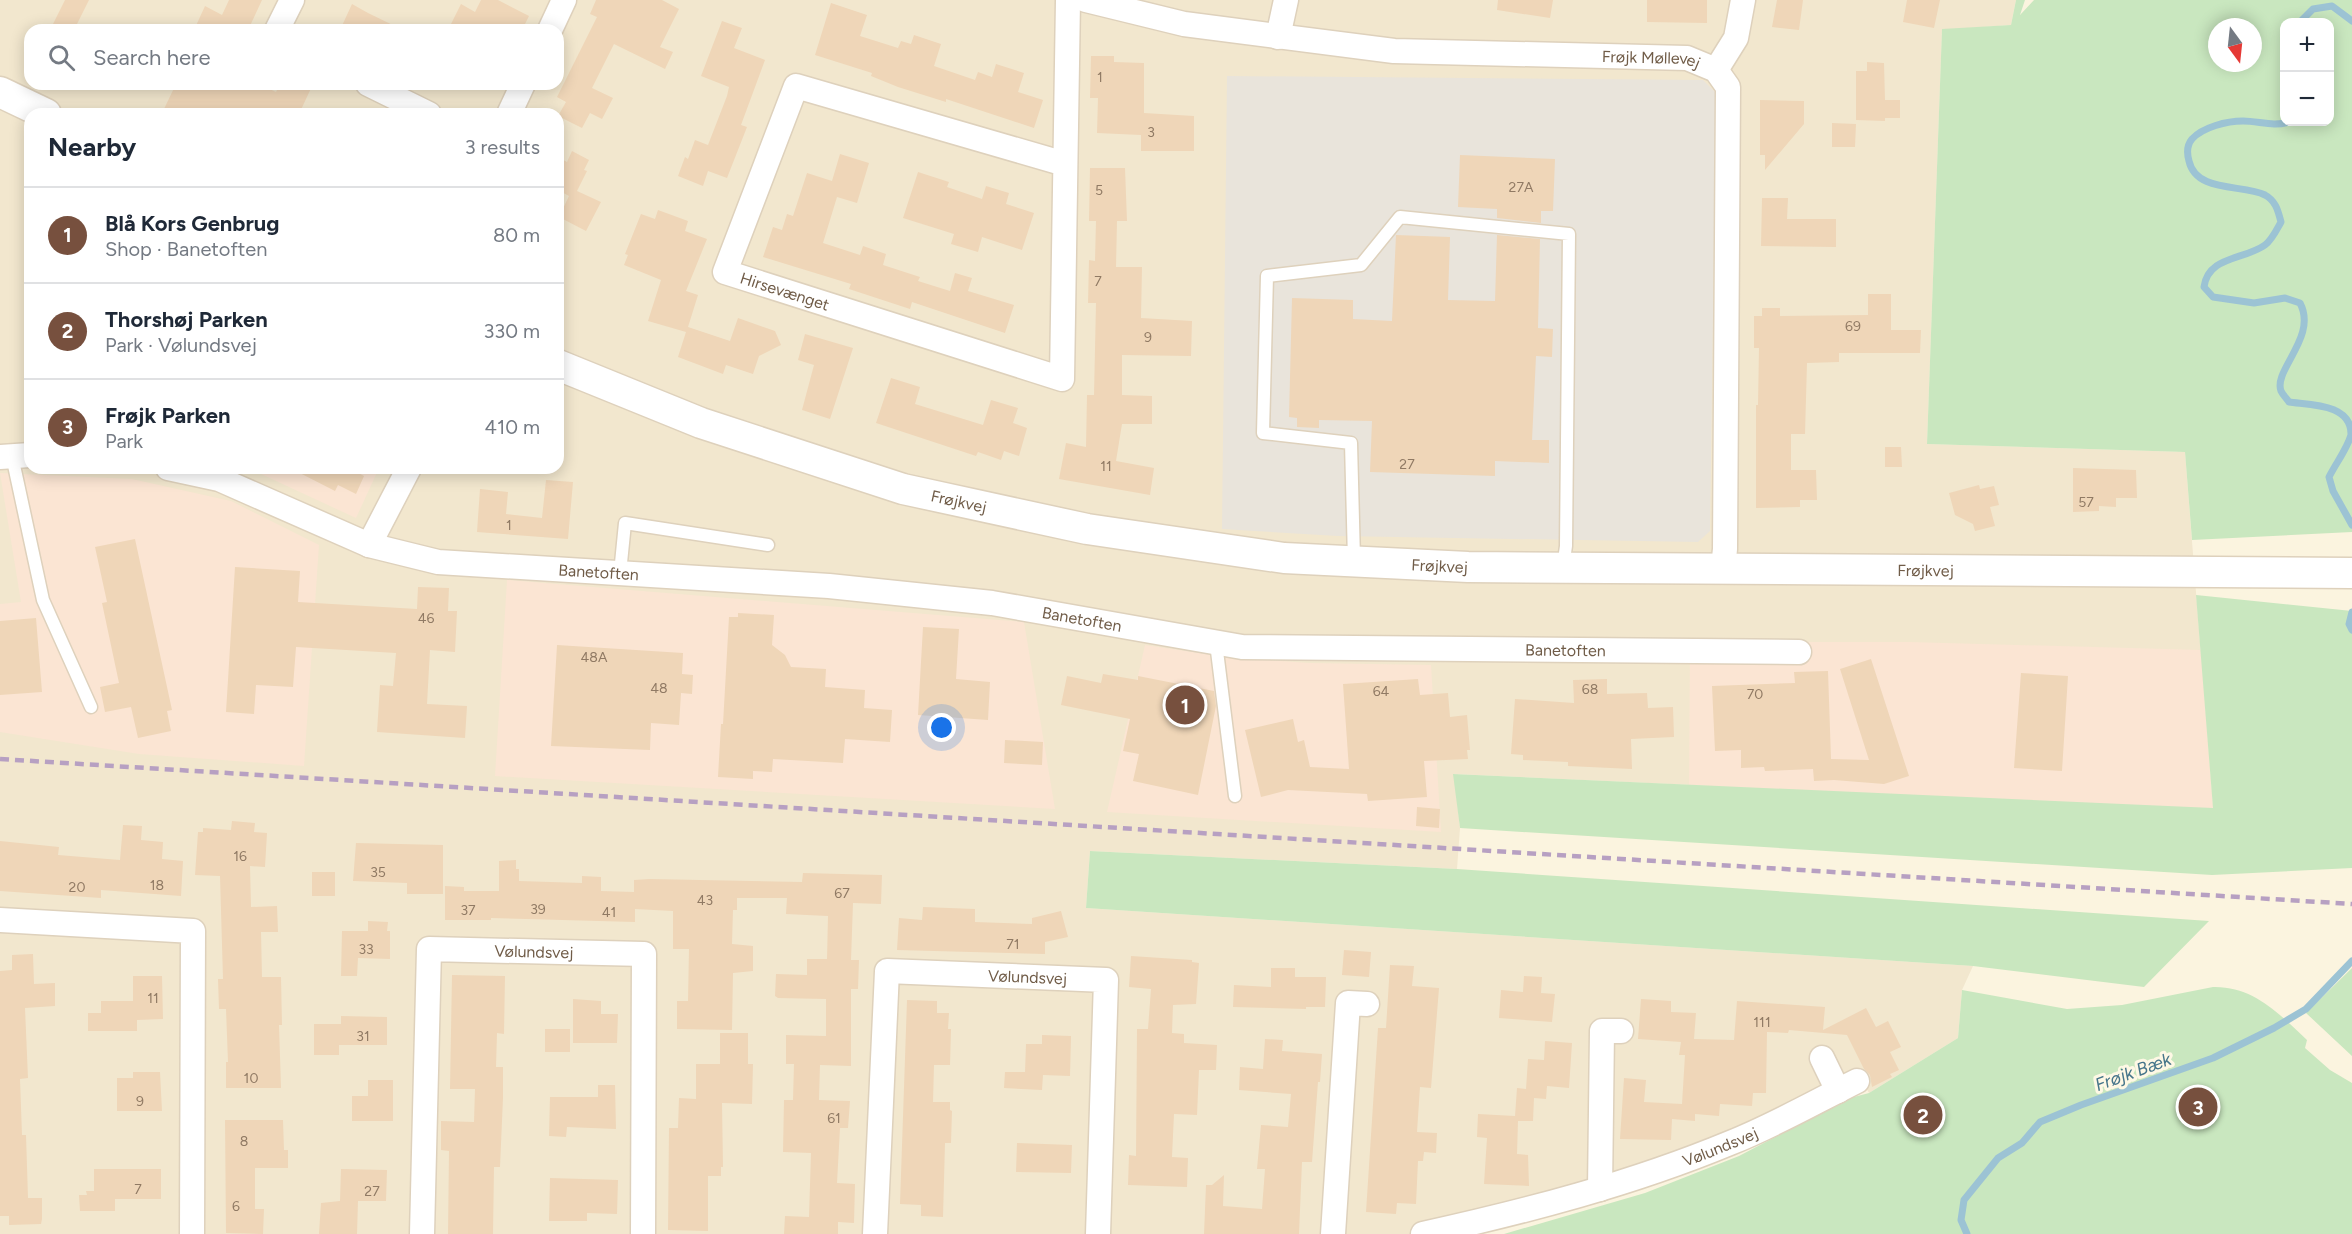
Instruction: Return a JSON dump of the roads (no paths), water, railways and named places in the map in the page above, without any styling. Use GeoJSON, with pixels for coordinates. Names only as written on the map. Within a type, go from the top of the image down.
{"type":"FeatureCollection","features":[{"type":"Feature","properties":{"kind":"street"},"geometry":{"type":"LineString","coordinates":[[280,24],[292,0]]}},
{"type":"Feature","properties":{"kind":"street"},"geometry":{"type":"LineString","coordinates":[[553,24],[564,0]]}},
{"type":"Feature","properties":{"kind":"street","name":"Hirsevænget"},"geometry":{"type":"LineString","coordinates":[[1065,164],[796,86],[726,272],[1062,379],[1068,0]]}},
{"type":"Feature","properties":{"kind":"street","name":"Frøjk Møllevej"},"geometry":{"type":"LineString","coordinates":[[1086,0],[1184,24],[1394,51],[1687,58],[1716,70],[1728,87],[1723,568]]}},
{"type":"Feature","properties":{"kind":"street"},"geometry":{"type":"LineString","coordinates":[[1278,37],[1286,0]]}},
{"type":"Feature","properties":{"kind":"street"},"geometry":{"type":"LineString","coordinates":[[1716,70],[1736,38],[1743,0]]}},
{"type":"Feature","properties":{"kind":"street"},"geometry":{"type":"LineString","coordinates":[[380,90],[417,108]]}},
{"type":"Feature","properties":{"kind":"street"},"geometry":{"type":"LineString","coordinates":[[512,108],[521,90]]}},
{"type":"Feature","properties":{"kind":"street"},"geometry":{"type":"LineString","coordinates":[[0,92],[33,108]]}},
{"type":"Feature","properties":{"kind":"street","name":"Frøjkvej"},"geometry":{"type":"LineString","coordinates":[[564,367],[700,423],[903,489],[1087,530],[1284,558],[1468,567],[2339,573]]}},
{"type":"Feature","properties":{"kind":"street","name":"Banetoften"},"geometry":{"type":"LineString","coordinates":[[197,474],[219,479],[369,545],[438,562],[829,586],[992,603],[1242,647],[1799,652]]}},
{"type":"Feature","properties":{"kind":"street"},"geometry":{"type":"LineString","coordinates":[[369,545],[406,474]]}},
{"type":"Feature","properties":{"kind":"street"},"geometry":{"type":"LineString","coordinates":[[0,920],[194,931],[192,1234]]}},
{"type":"Feature","properties":{"kind":"street","name":"Vølundsvej"},"geometry":{"type":"LineString","coordinates":[[422,1234],[429,949],[644,954],[643,1234]]}},
{"type":"Feature","properties":{"kind":"street","name":"Vølundsvej"},"geometry":{"type":"LineString","coordinates":[[875,1234],[887,970],[1106,980],[1098,1234]]}},
{"type":"Feature","properties":{"kind":"street"},"geometry":{"type":"LineString","coordinates":[[1333,1234],[1348,1003],[1367,1004]]}},
{"type":"Feature","properties":{"kind":"street"},"geometry":{"type":"LineString","coordinates":[[1599,1190],[1602,1031],[1621,1031]]}},
{"type":"Feature","properties":{"kind":"street","name":"Vølundsvej"},"geometry":{"type":"LineString","coordinates":[[1423,1234],[1504,1216],[1599,1190],[1731,1143],[1847,1086],[1822,1058]]}},
{"type":"Feature","properties":{"kind":"lane"},"geometry":{"type":"LineString","coordinates":[[1354,562],[1352,444],[1263,433],[1267,276],[1361,265],[1400,217],[1569,234],[1566,546],[1563,567]]}},
{"type":"Feature","properties":{"kind":"lane"},"geometry":{"type":"LineString","coordinates":[[14,456],[43,600],[91,707]]}},
{"type":"Feature","properties":{"kind":"lane"},"geometry":{"type":"LineString","coordinates":[[620,573],[625,523],[768,545]]}},
{"type":"Feature","properties":{"kind":"lane"},"geometry":{"type":"LineString","coordinates":[[1216,643],[1235,796]]}},
{"type":"Feature","properties":{"kind":"waterway","name":"Frøjk Bæk"},"geometry":{"type":"LineString","coordinates":[[2304,18],[2313,9],[2332,6],[2352,21]]}},
{"type":"Feature","properties":{"kind":"waterway","name":"Frøjk Bæk"},"geometry":{"type":"LineString","coordinates":[[2280,124],[2230,122],[2202,131],[2190,141],[2188,155],[2193,171],[2210,183],[2256,192],[2269,197],[2278,210],[2281,222],[2265,245],[2212,269],[2204,287],[2213,297],[2254,303],[2285,298],[2300,303],[2304,316],[2304,328],[2283,373],[2280,383],[2281,391],[2289,402],[2317,405],[2337,411],[2349,425],[2351,435],[2329,477],[2333,491],[2352,525]]}},
{"type":"Feature","properties":{"kind":"waterway","name":"Frøjk Bæk"},"geometry":{"type":"LineString","coordinates":[[2352,612],[2349,624],[2352,630]]}},
{"type":"Feature","properties":{"kind":"waterway","name":"Frøjk Bæk"},"geometry":{"type":"LineString","coordinates":[[1967,1234],[1961,1220],[1964,1200],[1998,1158],[2022,1143],[2040,1122],[2213,1058],[2274,1028],[2306,1009],[2352,961]]}},
{"type":"Feature","properties":{"kind":"railway"},"geometry":{"type":"LineString","coordinates":[[0,759],[2352,904]]}},
{"type":"Feature","properties":{"kind":"place","name":"Blå Kors Genbrug"},"geometry":{"type":"Point","coordinates":[1185,705]}},
{"type":"Feature","properties":{"kind":"place","name":"Frøjk Parken"},"geometry":{"type":"Point","coordinates":[2198,1107]}},
{"type":"Feature","properties":{"kind":"place","name":"Thorshøj Parken"},"geometry":{"type":"Point","coordinates":[1923,1115]}}]}
